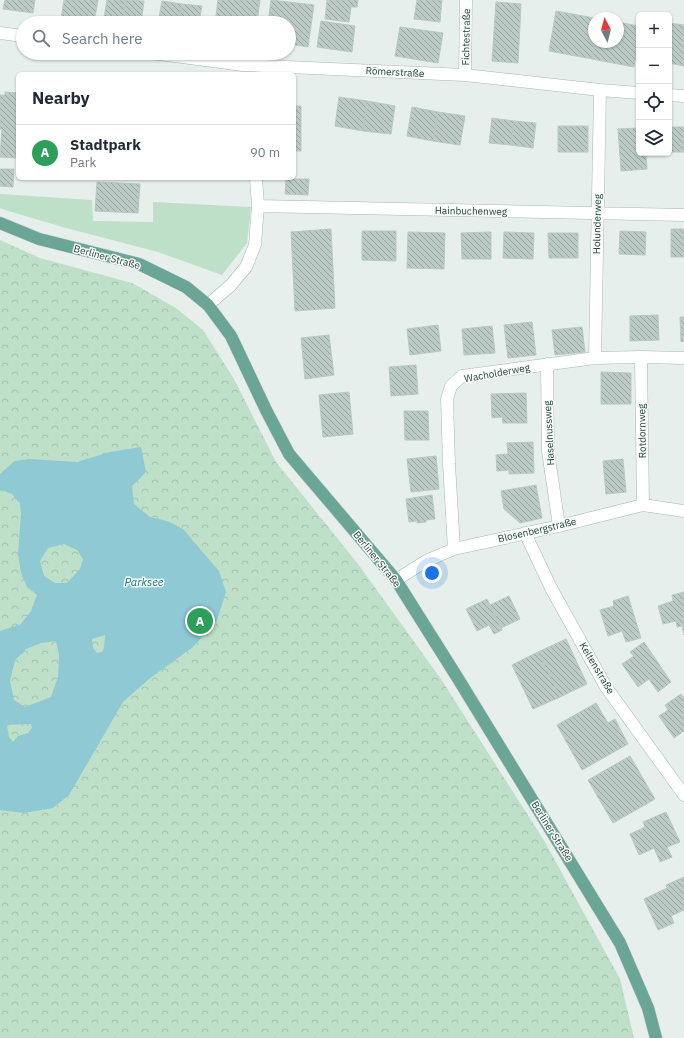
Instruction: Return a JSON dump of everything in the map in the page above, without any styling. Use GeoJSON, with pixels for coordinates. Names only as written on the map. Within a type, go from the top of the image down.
{"type":"FeatureCollection","features":[{"type":"Feature","properties":{"kind":"main road","name":"Berliner Straße"},"geometry":{"type":"LineString","coordinates":[[0,223],[39,239],[139,264],[186,287],[208,305],[231,336],[266,410],[289,454],[396,580],[620,943],[648,1008],[656,1036]]}},
{"type":"Feature","properties":{"kind":"street","name":"Fichtestraße"},"geometry":{"type":"LineString","coordinates":[[465,75],[466,0]]}},
{"type":"Feature","properties":{"kind":"street"},"geometry":{"type":"LineString","coordinates":[[0,33],[16,35]]}},
{"type":"Feature","properties":{"kind":"street","name":"Römerstraße"},"geometry":{"type":"LineString","coordinates":[[190,60],[244,70],[465,75],[636,93]]}},
{"type":"Feature","properties":{"kind":"street","name":"Holunderweg"},"geometry":{"type":"LineString","coordinates":[[595,358],[600,90]]}},
{"type":"Feature","properties":{"kind":"street"},"geometry":{"type":"LineString","coordinates":[[672,95],[684,96]]}},
{"type":"Feature","properties":{"kind":"street"},"geometry":{"type":"LineString","coordinates":[[208,305],[231,285],[246,267],[255,245],[258,206],[256,180]]}},
{"type":"Feature","properties":{"kind":"street","name":"Hainbuchenweg"},"geometry":{"type":"LineString","coordinates":[[258,206],[684,215]]}},
{"type":"Feature","properties":{"kind":"street","name":"Wacholderweg"},"geometry":{"type":"LineString","coordinates":[[454,549],[449,464],[448,399],[451,386],[462,376],[595,358],[684,358]]}},
{"type":"Feature","properties":{"kind":"street","name":"Rotdornweg"},"geometry":{"type":"LineString","coordinates":[[641,358],[643,505]]}},
{"type":"Feature","properties":{"kind":"street","name":"Haselnussweg"},"geometry":{"type":"LineString","coordinates":[[547,364],[548,451],[559,526]]}},
{"type":"Feature","properties":{"kind":"street","name":"Blosenbergstraße"},"geometry":{"type":"LineString","coordinates":[[396,580],[426,561],[454,549],[559,526],[643,505],[684,511]]}},
{"type":"Feature","properties":{"kind":"street","name":"Keltenstraße"},"geometry":{"type":"LineString","coordinates":[[525,533],[551,588],[606,687],[684,794]]}},
{"type":"Feature","properties":{"kind":"green space"},"geometry":{"type":"Polygon","coordinates":[[[0,194],[92,200],[93,221],[153,222],[153,202],[251,207],[247,243],[222,275],[158,252],[66,228],[5,210],[0,208],[0,194]]]}},
{"type":"Feature","properties":{"kind":"green space"},"geometry":{"type":"Polygon","coordinates":[[[0,240],[40,258],[132,283],[176,308],[203,330],[234,379],[276,462],[358,564],[441,679],[545,842],[620,979],[634,1038],[0,1038],[0,240]]]}},
{"type":"Feature","properties":{"kind":"water","name":"Parksee"},"geometry":{"type":"Polygon","coordinates":[[[141,447],[146,472],[132,486],[134,504],[150,517],[167,521],[183,529],[219,571],[226,592],[217,620],[193,647],[149,679],[123,702],[69,795],[53,808],[24,813],[0,810],[0,631],[21,624],[31,611],[37,595],[27,587],[21,573],[18,554],[21,514],[20,503],[12,494],[2,490],[0,491],[0,474],[15,461],[29,459],[77,462],[110,452],[141,447]],[[64,544],[48,548],[40,561],[44,576],[55,583],[67,583],[80,569],[83,559],[77,550],[64,544]],[[105,635],[92,639],[93,648],[97,653],[102,652],[104,648],[105,635]],[[56,641],[41,643],[26,649],[15,660],[10,681],[14,700],[25,707],[51,697],[58,677],[59,655],[56,641]],[[31,724],[7,725],[9,737],[13,742],[18,736],[28,733],[32,728],[31,724]]]}},
{"type":"Feature","properties":{"kind":"building"},"geometry":{"type":"Polygon","coordinates":[[[5,0],[35,0],[33,13],[3,9],[5,0]]]}},
{"type":"Feature","properties":{"kind":"building"},"geometry":{"type":"Polygon","coordinates":[[[64,0],[98,0],[95,16],[61,16],[64,0]]]}},
{"type":"Feature","properties":{"kind":"building"},"geometry":{"type":"Polygon","coordinates":[[[107,0],[126,0],[123,16],[104,16],[107,0]]]}},
{"type":"Feature","properties":{"kind":"building"},"geometry":{"type":"Polygon","coordinates":[[[126,0],[144,1],[142,16],[123,16],[126,0]]]}},
{"type":"Feature","properties":{"kind":"building"},"geometry":{"type":"Polygon","coordinates":[[[218,0],[260,0],[258,16],[216,16],[218,0]]]}},
{"type":"Feature","properties":{"kind":"building"},"geometry":{"type":"Polygon","coordinates":[[[271,0],[314,5],[308,47],[296,45],[296,16],[269,16],[271,0]]]}},
{"type":"Feature","properties":{"kind":"building"},"geometry":{"type":"Polygon","coordinates":[[[327,0],[358,0],[357,7],[351,7],[349,22],[325,19],[327,0]]]}},
{"type":"Feature","properties":{"kind":"building"},"geometry":{"type":"Polygon","coordinates":[[[417,0],[442,0],[440,22],[414,19],[417,0]]]}},
{"type":"Feature","properties":{"kind":"building"},"geometry":{"type":"Polygon","coordinates":[[[162,1],[182,4],[180,16],[159,16],[162,1]]]}},
{"type":"Feature","properties":{"kind":"building"},"geometry":{"type":"Polygon","coordinates":[[[496,2],[521,4],[518,63],[492,61],[496,2]]]}},
{"type":"Feature","properties":{"kind":"building"},"geometry":{"type":"Polygon","coordinates":[[[182,4],[202,6],[200,16],[180,16],[182,4]]]}},
{"type":"Feature","properties":{"kind":"building"},"geometry":{"type":"Polygon","coordinates":[[[556,11],[588,17],[588,48],[594,48],[592,59],[549,51],[556,11]]]}},
{"type":"Feature","properties":{"kind":"building"},"geometry":{"type":"Polygon","coordinates":[[[321,21],[355,26],[352,52],[317,47],[321,21]]]}},
{"type":"Feature","properties":{"kind":"building"},"geometry":{"type":"Polygon","coordinates":[[[624,23],[636,25],[636,56],[634,67],[592,59],[594,48],[624,48],[624,23]]]}},
{"type":"Feature","properties":{"kind":"building"},"geometry":{"type":"Polygon","coordinates":[[[672,23],[684,25],[684,66],[672,64],[672,23]]]}},
{"type":"Feature","properties":{"kind":"building"},"geometry":{"type":"Polygon","coordinates":[[[400,27],[443,33],[438,63],[395,56],[400,27]]]}},
{"type":"Feature","properties":{"kind":"building"},"geometry":{"type":"Polygon","coordinates":[[[5,92],[16,93],[16,158],[0,157],[2,129],[0,129],[0,95],[5,95],[5,92]]]}},
{"type":"Feature","properties":{"kind":"building"},"geometry":{"type":"Polygon","coordinates":[[[339,97],[367,101],[363,131],[335,126],[339,97]]]}},
{"type":"Feature","properties":{"kind":"building"},"geometry":{"type":"Polygon","coordinates":[[[367,101],[395,106],[391,134],[363,131],[367,101]]]}},
{"type":"Feature","properties":{"kind":"building"},"geometry":{"type":"Polygon","coordinates":[[[296,106],[301,106],[301,151],[296,151],[296,106]]]}},
{"type":"Feature","properties":{"kind":"building"},"geometry":{"type":"Polygon","coordinates":[[[412,107],[438,112],[433,141],[407,136],[412,107]]]}},
{"type":"Feature","properties":{"kind":"building"},"geometry":{"type":"Polygon","coordinates":[[[438,112],[465,116],[460,145],[433,141],[438,112]]]}},
{"type":"Feature","properties":{"kind":"building"},"geometry":{"type":"Polygon","coordinates":[[[492,118],[514,121],[511,145],[489,143],[492,118]]]}},
{"type":"Feature","properties":{"kind":"building"},"geometry":{"type":"Polygon","coordinates":[[[514,121],[536,123],[533,148],[511,145],[514,121]]]}},
{"type":"Feature","properties":{"kind":"building"},"geometry":{"type":"Polygon","coordinates":[[[558,126],[588,126],[588,152],[558,152],[558,126]]]}},
{"type":"Feature","properties":{"kind":"building"},"geometry":{"type":"Polygon","coordinates":[[[672,127],[684,127],[684,152],[672,152],[672,127]]]}},
{"type":"Feature","properties":{"kind":"building"},"geometry":{"type":"Polygon","coordinates":[[[636,128],[636,156],[646,156],[647,169],[621,171],[618,129],[636,128]]]}},
{"type":"Feature","properties":{"kind":"building"},"geometry":{"type":"Polygon","coordinates":[[[0,169],[14,169],[13,187],[0,186],[0,169]]]}},
{"type":"Feature","properties":{"kind":"building"},"geometry":{"type":"Polygon","coordinates":[[[309,179],[308,195],[285,194],[286,180],[309,179]]]}},
{"type":"Feature","properties":{"kind":"building"},"geometry":{"type":"Polygon","coordinates":[[[97,182],[140,184],[138,213],[95,211],[97,182]]]}},
{"type":"Feature","properties":{"kind":"building"},"geometry":{"type":"Polygon","coordinates":[[[331,229],[335,308],[295,311],[291,232],[331,229]]]}},
{"type":"Feature","properties":{"kind":"building"},"geometry":{"type":"Polygon","coordinates":[[[671,229],[684,229],[684,257],[671,257],[671,229]]]}},
{"type":"Feature","properties":{"kind":"building"},"geometry":{"type":"Polygon","coordinates":[[[362,231],[396,231],[396,261],[362,260],[362,231]]]}},
{"type":"Feature","properties":{"kind":"building"},"geometry":{"type":"Polygon","coordinates":[[[620,231],[646,232],[645,255],[619,254],[620,231]]]}},
{"type":"Feature","properties":{"kind":"building"},"geometry":{"type":"Polygon","coordinates":[[[408,232],[445,233],[444,269],[407,268],[408,232]]]}},
{"type":"Feature","properties":{"kind":"building"},"geometry":{"type":"Polygon","coordinates":[[[491,232],[491,259],[462,259],[461,233],[491,232]]]}},
{"type":"Feature","properties":{"kind":"building"},"geometry":{"type":"Polygon","coordinates":[[[504,232],[534,233],[533,259],[503,258],[504,232]]]}},
{"type":"Feature","properties":{"kind":"building"},"geometry":{"type":"Polygon","coordinates":[[[548,233],[578,233],[578,258],[549,258],[548,233]]]}},
{"type":"Feature","properties":{"kind":"building"},"geometry":{"type":"Polygon","coordinates":[[[658,315],[659,340],[630,341],[630,316],[658,315]]]}},
{"type":"Feature","properties":{"kind":"building"},"geometry":{"type":"Polygon","coordinates":[[[680,317],[684,317],[684,341],[681,342],[680,317]]]}},
{"type":"Feature","properties":{"kind":"building"},"geometry":{"type":"Polygon","coordinates":[[[532,322],[536,355],[508,358],[504,325],[532,322]]]}},
{"type":"Feature","properties":{"kind":"building"},"geometry":{"type":"Polygon","coordinates":[[[438,325],[441,351],[410,355],[407,329],[438,325]]]}},
{"type":"Feature","properties":{"kind":"building"},"geometry":{"type":"Polygon","coordinates":[[[492,326],[495,353],[464,355],[462,329],[492,326]]]}},
{"type":"Feature","properties":{"kind":"building"},"geometry":{"type":"Polygon","coordinates":[[[582,327],[585,352],[555,355],[552,330],[582,327]]]}},
{"type":"Feature","properties":{"kind":"building"},"geometry":{"type":"Polygon","coordinates":[[[329,335],[334,375],[305,379],[301,338],[329,335]]]}},
{"type":"Feature","properties":{"kind":"building"},"geometry":{"type":"Polygon","coordinates":[[[416,365],[418,394],[391,396],[389,367],[416,365]]]}},
{"type":"Feature","properties":{"kind":"building"},"geometry":{"type":"Polygon","coordinates":[[[601,372],[631,373],[631,404],[601,404],[601,372]]]}},
{"type":"Feature","properties":{"kind":"building"},"geometry":{"type":"Polygon","coordinates":[[[349,392],[353,434],[323,437],[319,395],[349,392]]]}},
{"type":"Feature","properties":{"kind":"building"},"geometry":{"type":"Polygon","coordinates":[[[526,393],[527,423],[503,423],[502,417],[492,418],[491,394],[526,393]]]}},
{"type":"Feature","properties":{"kind":"building"},"geometry":{"type":"Polygon","coordinates":[[[404,411],[428,411],[429,440],[405,440],[404,411]]]}},
{"type":"Feature","properties":{"kind":"building"},"geometry":{"type":"Polygon","coordinates":[[[533,442],[534,473],[509,474],[509,470],[497,471],[496,455],[508,454],[507,443],[533,442]]]}},
{"type":"Feature","properties":{"kind":"building"},"geometry":{"type":"Polygon","coordinates":[[[436,456],[439,489],[411,492],[407,459],[436,456]]]}},
{"type":"Feature","properties":{"kind":"building"},"geometry":{"type":"Polygon","coordinates":[[[623,459],[626,492],[606,494],[603,461],[623,459]]]}},
{"type":"Feature","properties":{"kind":"building"},"geometry":{"type":"Polygon","coordinates":[[[536,485],[542,518],[520,523],[504,509],[501,491],[536,485]]]}},
{"type":"Feature","properties":{"kind":"building"},"geometry":{"type":"Polygon","coordinates":[[[432,495],[435,519],[426,520],[426,522],[409,522],[406,499],[432,495]]]}},
{"type":"Feature","properties":{"kind":"building"},"geometry":{"type":"Polygon","coordinates":[[[684,592],[684,635],[682,626],[677,627],[676,621],[663,624],[658,606],[673,601],[672,595],[684,592]]]}},
{"type":"Feature","properties":{"kind":"building"},"geometry":{"type":"Polygon","coordinates":[[[509,596],[520,619],[501,628],[490,605],[509,596]]]}},
{"type":"Feature","properties":{"kind":"building"},"geometry":{"type":"Polygon","coordinates":[[[628,596],[641,638],[626,642],[622,631],[608,636],[600,610],[614,606],[613,601],[628,596]]]}},
{"type":"Feature","properties":{"kind":"building"},"geometry":{"type":"Polygon","coordinates":[[[487,599],[502,630],[494,634],[489,625],[477,631],[466,609],[487,599]]]}},
{"type":"Feature","properties":{"kind":"building"},"geometry":{"type":"Polygon","coordinates":[[[566,639],[587,684],[560,697],[538,652],[566,639]]]}},
{"type":"Feature","properties":{"kind":"building"},"geometry":{"type":"Polygon","coordinates":[[[644,642],[671,682],[658,692],[649,679],[638,687],[622,664],[634,656],[630,652],[644,642]]]}},
{"type":"Feature","properties":{"kind":"building"},"geometry":{"type":"Polygon","coordinates":[[[538,652],[560,697],[533,709],[512,665],[538,652]]]}},
{"type":"Feature","properties":{"kind":"building"},"geometry":{"type":"Polygon","coordinates":[[[681,694],[684,698],[684,731],[674,738],[659,716],[668,710],[665,705],[681,694]]]}},
{"type":"Feature","properties":{"kind":"building"},"geometry":{"type":"Polygon","coordinates":[[[596,703],[608,723],[615,719],[628,744],[582,770],[557,725],[596,703]]]}},
{"type":"Feature","properties":{"kind":"building"},"geometry":{"type":"Polygon","coordinates":[[[630,756],[655,799],[613,823],[588,780],[630,756]]]}},
{"type":"Feature","properties":{"kind":"building"},"geometry":{"type":"Polygon","coordinates":[[[666,812],[680,842],[667,847],[672,857],[660,862],[654,848],[639,855],[630,834],[645,827],[643,822],[666,812]]]}},
{"type":"Feature","properties":{"kind":"building"},"geometry":{"type":"Polygon","coordinates":[[[684,877],[684,910],[671,916],[674,923],[658,930],[644,899],[667,888],[666,885],[684,877]]]}},
{"type":"Feature","properties":{"kind":"place","name":"Stadtpark"},"geometry":{"type":"Point","coordinates":[200,621]}}]}
